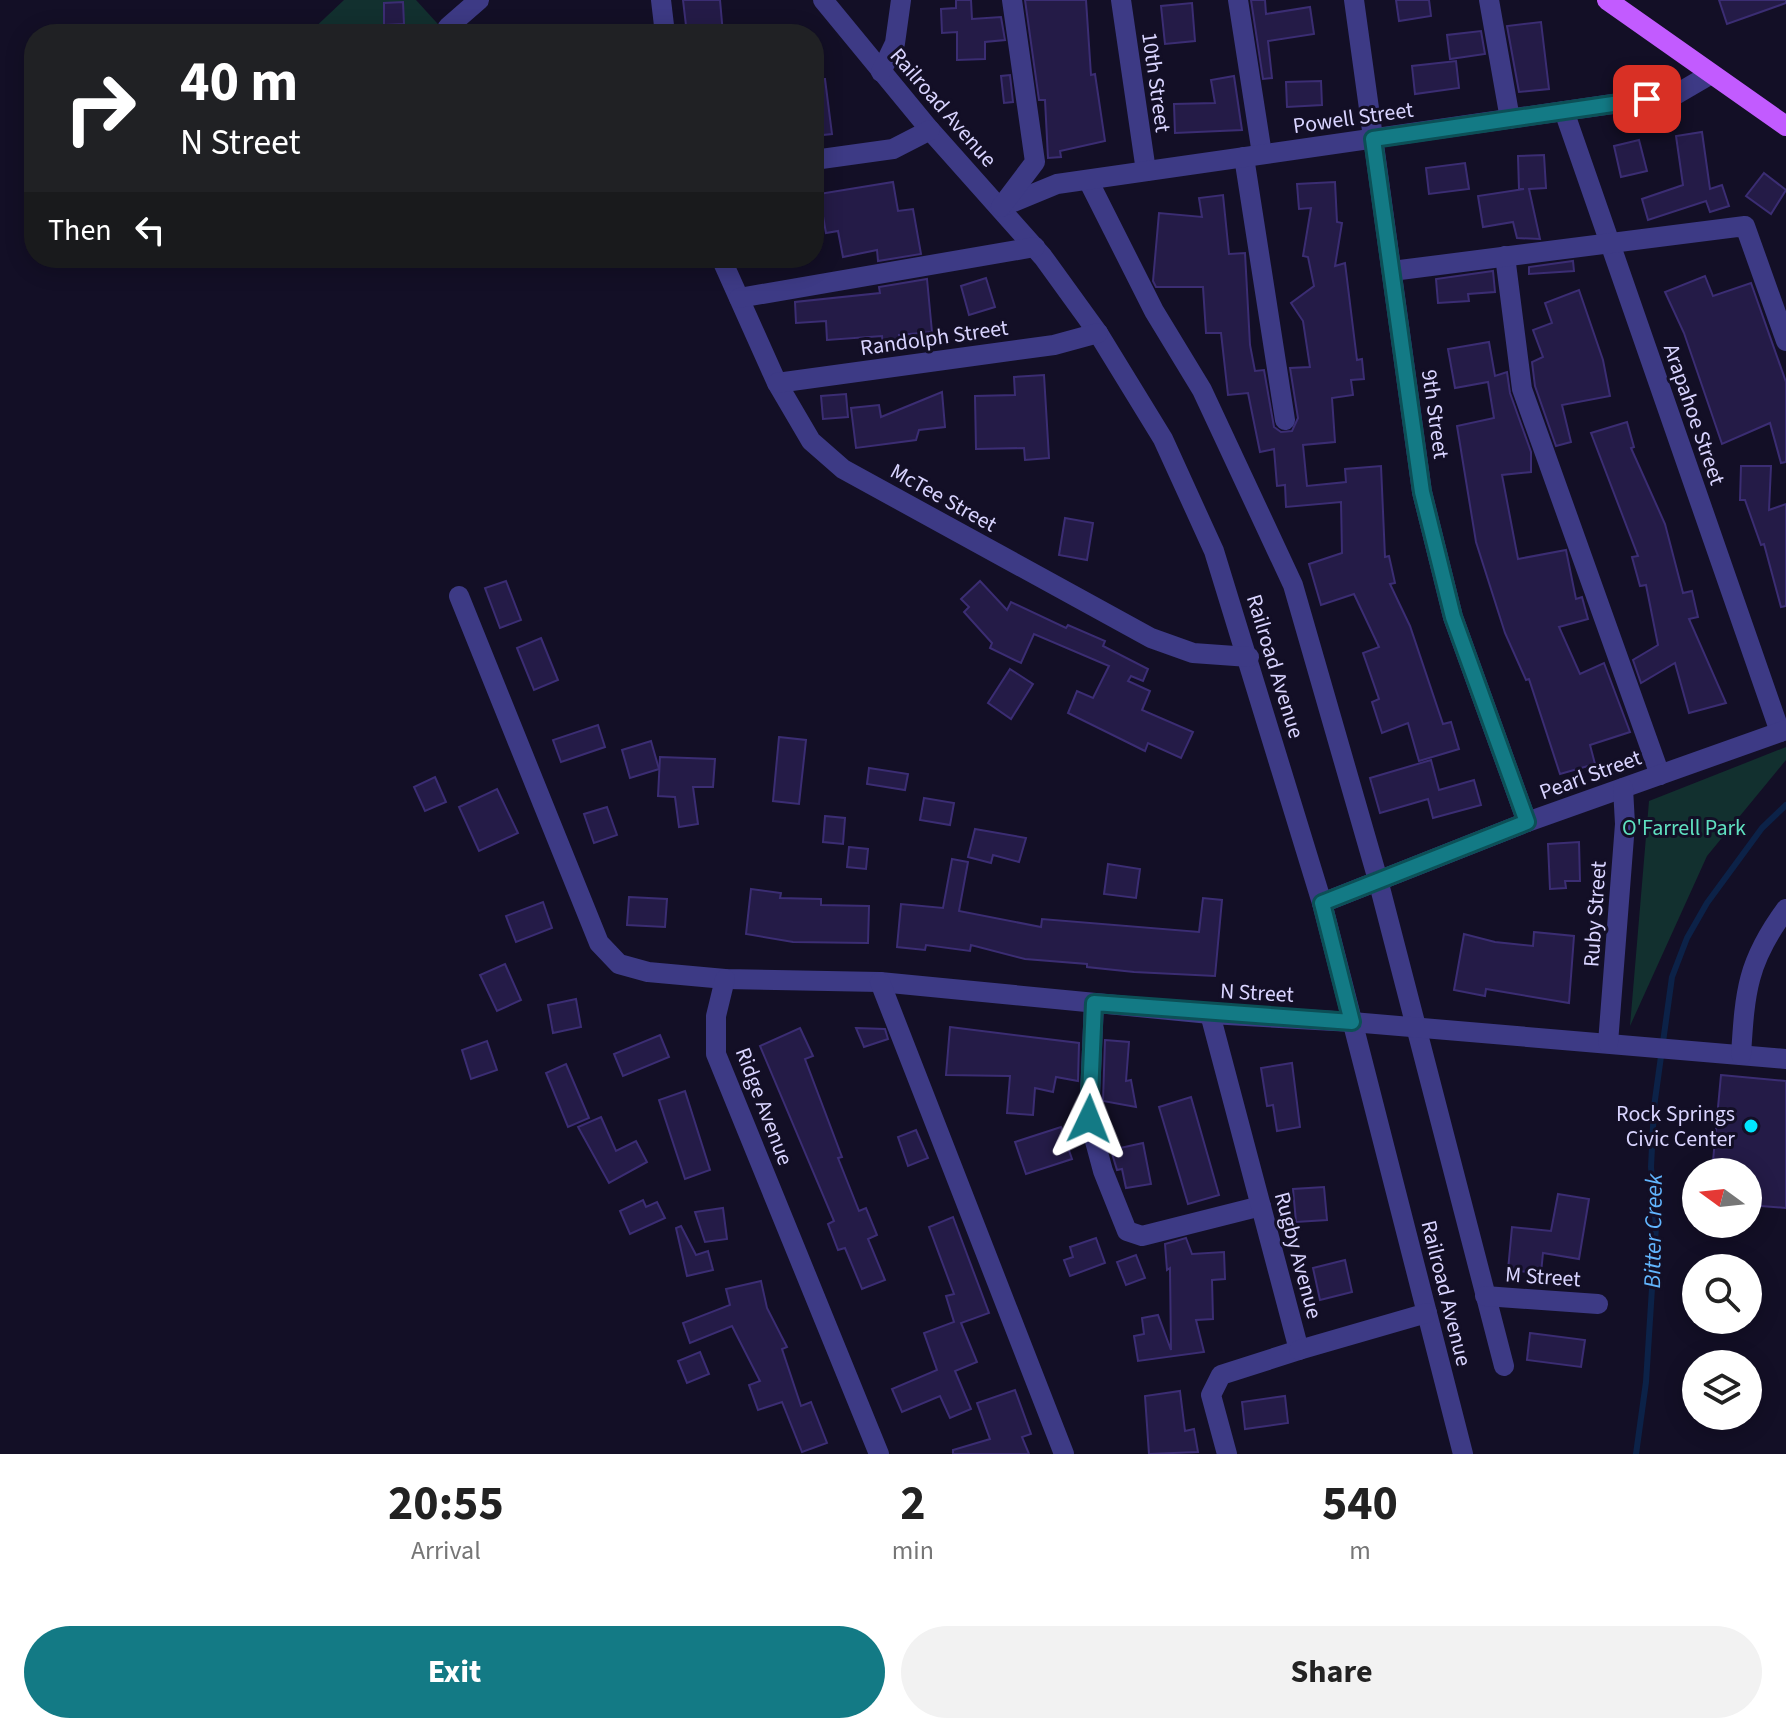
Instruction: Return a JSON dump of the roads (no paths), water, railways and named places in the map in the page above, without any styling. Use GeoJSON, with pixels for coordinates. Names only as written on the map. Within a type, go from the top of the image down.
{"type":"FeatureCollection","features":[{"type":"Feature","properties":{"kind":"main road"},"geometry":{"type":"LineString","coordinates":[[1607,0],[1786,126]]}},
{"type":"Feature","properties":{"kind":"street"},"geometry":{"type":"LineString","coordinates":[[451,24],[479,0]]}},
{"type":"Feature","properties":{"kind":"street"},"geometry":{"type":"LineString","coordinates":[[661,0],[664,24]]}},
{"type":"Feature","properties":{"kind":"street","name":"Railroad Avenue"},"geometry":{"type":"LineString","coordinates":[[823,0],[930,130],[1035,247],[1098,333],[1163,439],[1214,551],[1322,903],[1463,1454]]}},
{"type":"Feature","properties":{"kind":"street"},"geometry":{"type":"LineString","coordinates":[[881,72],[895,43],[901,0]]}},
{"type":"Feature","properties":{"kind":"street"},"geometry":{"type":"LineString","coordinates":[[1001,207],[1035,162],[1012,0]]}},
{"type":"Feature","properties":{"kind":"street","name":"10th Street"},"geometry":{"type":"LineString","coordinates":[[1121,0],[1146,171]]}},
{"type":"Feature","properties":{"kind":"street"},"geometry":{"type":"LineString","coordinates":[[1238,0],[1253,156],[1285,420]]}},
{"type":"Feature","properties":{"kind":"street","name":"9th Street"},"geometry":{"type":"LineString","coordinates":[[1354,0],[1422,492],[1453,617],[1527,822]]}},
{"type":"Feature","properties":{"kind":"street"},"geometry":{"type":"LineString","coordinates":[[1489,0],[1510,119]]}},
{"type":"Feature","properties":{"kind":"street","name":"Powell Street"},"geometry":{"type":"LineString","coordinates":[[1001,207],[1057,184],[1675,95],[1711,74]]}},
{"type":"Feature","properties":{"kind":"street","name":"Arapahoe Street"},"geometry":{"type":"LineString","coordinates":[[1564,111],[1783,731]]}},
{"type":"Feature","properties":{"kind":"street"},"geometry":{"type":"LineString","coordinates":[[824,159],[893,149],[930,130]]}},
{"type":"Feature","properties":{"kind":"street"},"geometry":{"type":"LineString","coordinates":[[1088,180],[1154,311],[1202,390],[1293,585],[1378,880],[1504,1366]]}},
{"type":"Feature","properties":{"kind":"street"},"geometry":{"type":"LineString","coordinates":[[1392,271],[1745,226],[1786,341]]}},
{"type":"Feature","properties":{"kind":"street"},"geometry":{"type":"LineString","coordinates":[[739,298],[1035,247]]}},
{"type":"Feature","properties":{"kind":"street"},"geometry":{"type":"LineString","coordinates":[[1505,256],[1522,389],[1660,775]]}},
{"type":"Feature","properties":{"kind":"street","name":"McTee Street"},"geometry":{"type":"LineString","coordinates":[[726,268],[777,383],[811,441],[843,469],[1151,638],[1193,653],[1249,657]]}},
{"type":"Feature","properties":{"kind":"street","name":"Randolph Street"},"geometry":{"type":"LineString","coordinates":[[777,383],[1054,345],[1098,333]]}},
{"type":"Feature","properties":{"kind":"street"},"geometry":{"type":"LineString","coordinates":[[459,596],[599,943],[619,964],[648,972],[725,979]]}},
{"type":"Feature","properties":{"kind":"street","name":"Pearl Street"},"geometry":{"type":"LineString","coordinates":[[1322,903],[1527,822],[1783,731]]}},
{"type":"Feature","properties":{"kind":"street","name":"Ruby Street"},"geometry":{"type":"LineString","coordinates":[[1617,1044],[1625,824],[1623,788]]}},
{"type":"Feature","properties":{"kind":"street"},"geometry":{"type":"LineString","coordinates":[[1731,1054],[1745,989],[1761,943],[1786,909]]}},
{"type":"Feature","properties":{"kind":"street","name":"N Street"},"geometry":{"type":"LineString","coordinates":[[725,979],[880,982],[1210,1014],[1352,1022],[1786,1059]]}},
{"type":"Feature","properties":{"kind":"street","name":"Ridge Avenue"},"geometry":{"type":"LineString","coordinates":[[725,979],[716,1016],[716,1054],[879,1454]]}},
{"type":"Feature","properties":{"kind":"street"},"geometry":{"type":"LineString","coordinates":[[880,982],[1064,1454]]}},
{"type":"Feature","properties":{"kind":"street"},"geometry":{"type":"LineString","coordinates":[[1094,1003],[1089,1119],[1103,1171],[1127,1231],[1142,1236],[1261,1206]]}},
{"type":"Feature","properties":{"kind":"street","name":"Rugby Avenue"},"geometry":{"type":"LineString","coordinates":[[1210,1014],[1299,1350],[1221,1375],[1211,1395],[1227,1454]]}},
{"type":"Feature","properties":{"kind":"street","name":"M Street"},"geometry":{"type":"LineString","coordinates":[[1485,1296],[1598,1304]]}},
{"type":"Feature","properties":{"kind":"street"},"geometry":{"type":"LineString","coordinates":[[1299,1350],[1427,1313]]}},
{"type":"Feature","properties":{"kind":"waterway","name":"Bitter Creek"},"geometry":{"type":"LineString","coordinates":[[1636,1454],[1646,1382],[1656,1226],[1651,1167],[1654,1107],[1672,977],[1687,938],[1707,903],[1762,828],[1786,805]]}},
{"type":"Feature","properties":{"kind":"place","name":"Rock Springs Civic Center"},"geometry":{"type":"Point","coordinates":[1751,1126]}},
{"type":"Feature","properties":{"kind":"park label","name":"O'Farrell Park"},"geometry":{"type":"Point","coordinates":[1684,827]}}]}
